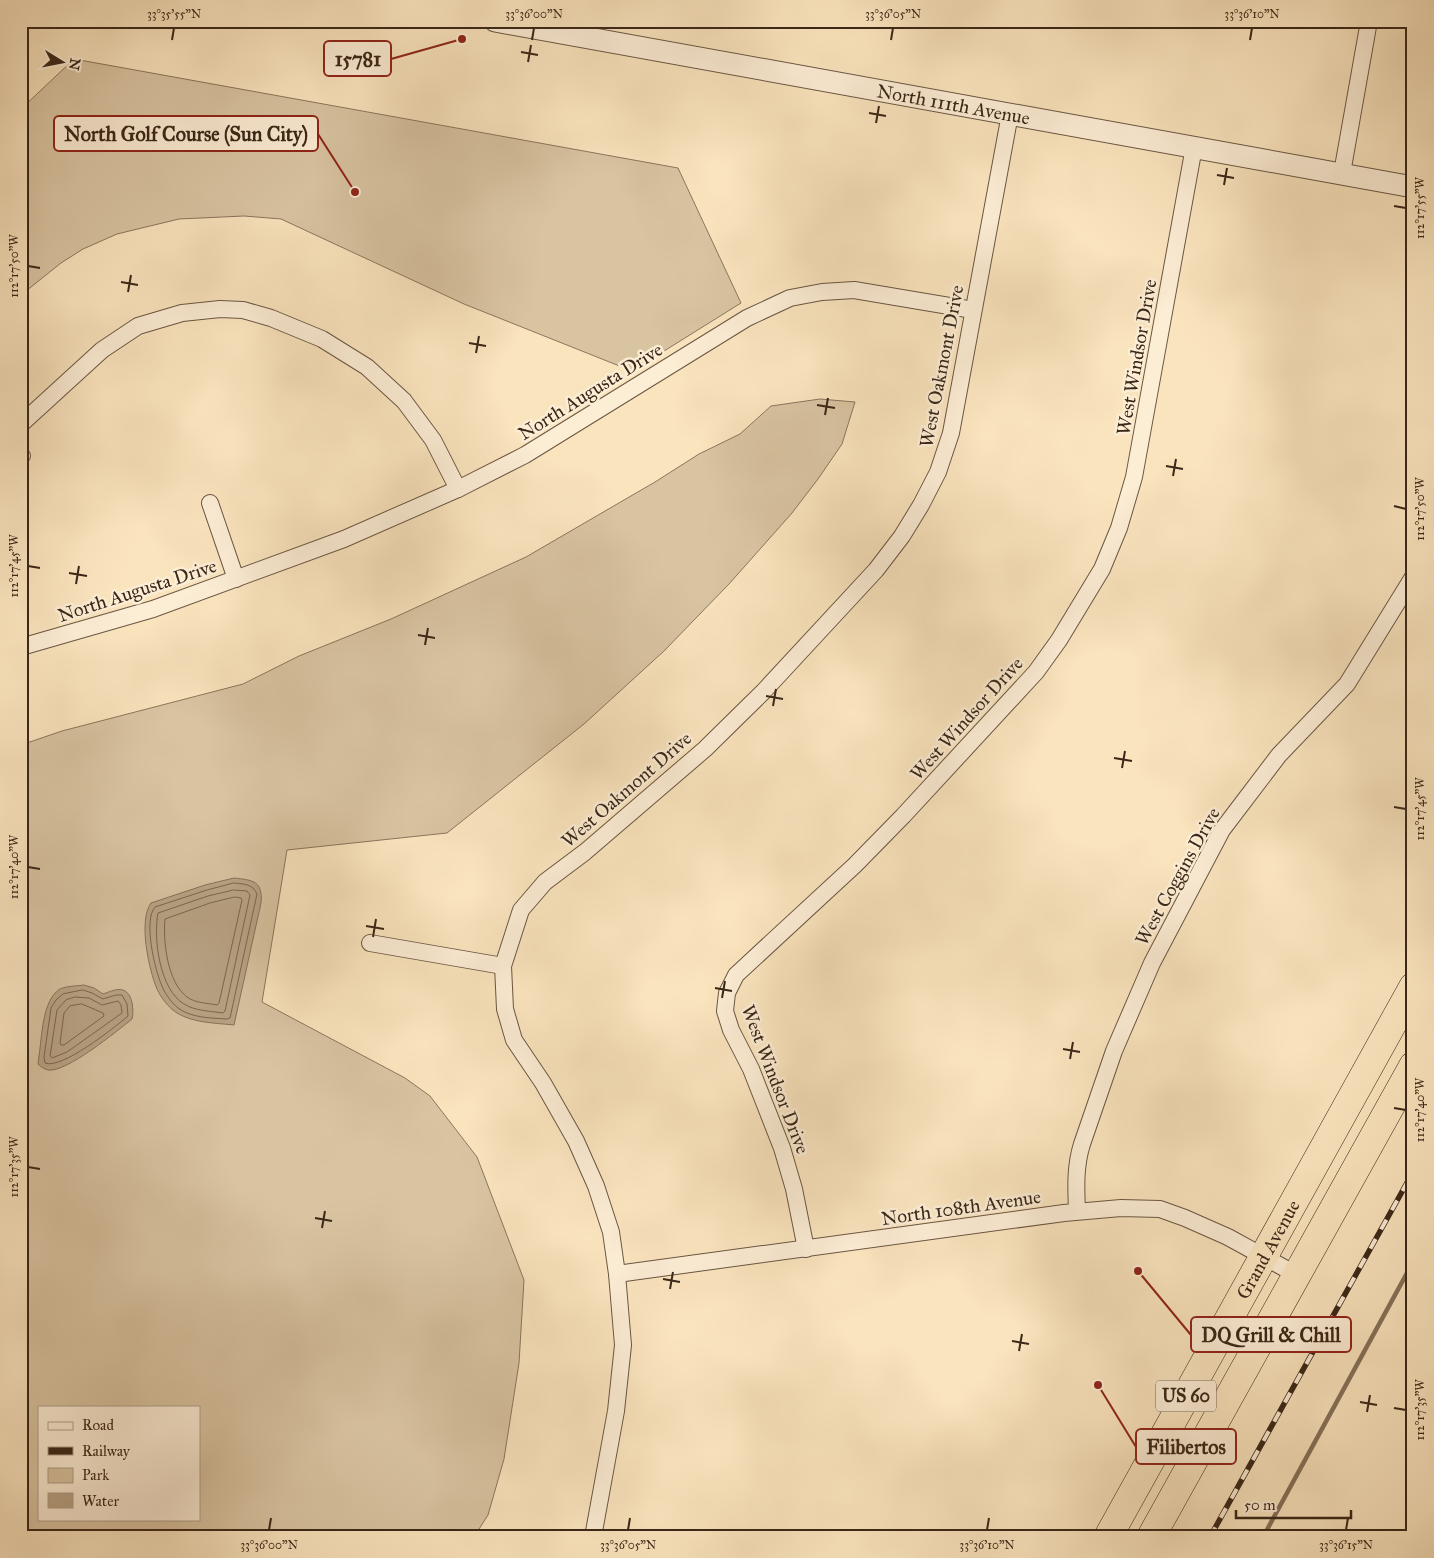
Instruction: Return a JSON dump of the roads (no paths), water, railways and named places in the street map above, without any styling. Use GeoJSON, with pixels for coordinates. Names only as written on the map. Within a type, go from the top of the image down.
{"type":"FeatureCollection","features":[{"type":"Feature","properties":{"kind":"highway","name":"Grand Avenue"},"geometry":{"type":"LineString","coordinates":[[1108,1537],[1413,987]]}},
{"type":"Feature","properties":{"kind":"highway","name":"Grand Avenue"},"geometry":{"type":"LineString","coordinates":[[1151,1537],[1413,1066]]}},
{"type":"Feature","properties":{"kind":"street","name":"North 111th Avenue"},"geometry":{"type":"LineString","coordinates":[[495,21],[1413,187]]}},
{"type":"Feature","properties":{"kind":"street"},"geometry":{"type":"LineString","coordinates":[[1342,173],[1370,21]]}},
{"type":"Feature","properties":{"kind":"street","name":"West Oakmont Drive"},"geometry":{"type":"LineString","coordinates":[[593,1537],[616,1411],[623,1345],[617,1274],[611,1232],[596,1186],[576,1141],[543,1083],[514,1040],[506,1009],[503,966],[521,910],[545,882],[585,852],[705,748],[769,685],[876,570],[902,536],[922,505],[938,472],[951,433],[1010,114]]}},
{"type":"Feature","properties":{"kind":"street","name":"West Windsor Drive"},"geometry":{"type":"LineString","coordinates":[[806,1249],[794,1189],[782,1148],[751,1069],[731,1030],[725,1011],[727,993],[736,975],[855,865],[1036,672],[1059,640],[1102,569],[1119,528],[1134,477],[1194,147]]}},
{"type":"Feature","properties":{"kind":"street","name":"North Augusta Drive"},"geometry":{"type":"LineString","coordinates":[[21,647],[153,609],[236,579],[344,539],[458,489],[524,455],[747,318],[790,298],[822,292],[854,290],[973,310]]}},
{"type":"Feature","properties":{"kind":"street"},"geometry":{"type":"LineString","coordinates":[[21,424],[102,350],[138,326],[182,313],[220,309],[243,310],[271,318],[322,339],[367,367],[404,400],[433,440],[458,489]]}},
{"type":"Feature","properties":{"kind":"street","name":"North Augusta Drive"},"geometry":{"type":"LineString","coordinates":[[210,503],[236,579]]}},
{"type":"Feature","properties":{"kind":"street","name":"West Coggins Drive"},"geometry":{"type":"LineString","coordinates":[[1077,1211],[1076,1176],[1078,1157],[1112,1057],[1152,963],[1190,890],[1222,830],[1278,755],[1347,684],[1413,577]]}},
{"type":"Feature","properties":{"kind":"street"},"geometry":{"type":"LineString","coordinates":[[370,942],[503,966]]}},
{"type":"Feature","properties":{"kind":"street","name":"North 108th Avenue"},"geometry":{"type":"LineString","coordinates":[[617,1274],[1077,1211],[1134,1208],[1160,1209],[1185,1218],[1228,1237],[1297,1275]]}},
{"type":"Feature","properties":{"kind":"water"},"geometry":{"type":"Polygon","coordinates":[[[234,878],[255,883],[260,890],[261,903],[234,1025],[190,1019],[171,1008],[157,989],[146,946],[145,921],[147,911],[151,903],[205,885],[234,878]]]}},
{"type":"Feature","properties":{"kind":"water"},"geometry":{"type":"Polygon","coordinates":[[[84,985],[94,988],[103,994],[113,990],[123,990],[126,992],[131,998],[132,1019],[79,1058],[67,1065],[48,1070],[38,1064],[46,1010],[54,994],[60,989],[84,985]]]}},
{"type":"Feature","properties":{"kind":"waterway"},"geometry":{"type":"LineString","coordinates":[[1263,1537],[1413,1262]]}},
{"type":"Feature","properties":{"kind":"railway"},"geometry":{"type":"LineString","coordinates":[[1210,1537],[1413,1172]]}},
{"type":"Feature","properties":{"kind":"place","name":"15781"},"geometry":{"type":"Point","coordinates":[462,39]}},
{"type":"Feature","properties":{"kind":"place","name":"North Golf Course (Sun City)"},"geometry":{"type":"Point","coordinates":[355,192]}},
{"type":"Feature","properties":{"kind":"place","name":"DQ Grill & Chill"},"geometry":{"type":"Point","coordinates":[1138,1271]}},
{"type":"Feature","properties":{"kind":"place","name":"Filibertos"},"geometry":{"type":"Point","coordinates":[1098,1385]}}]}
